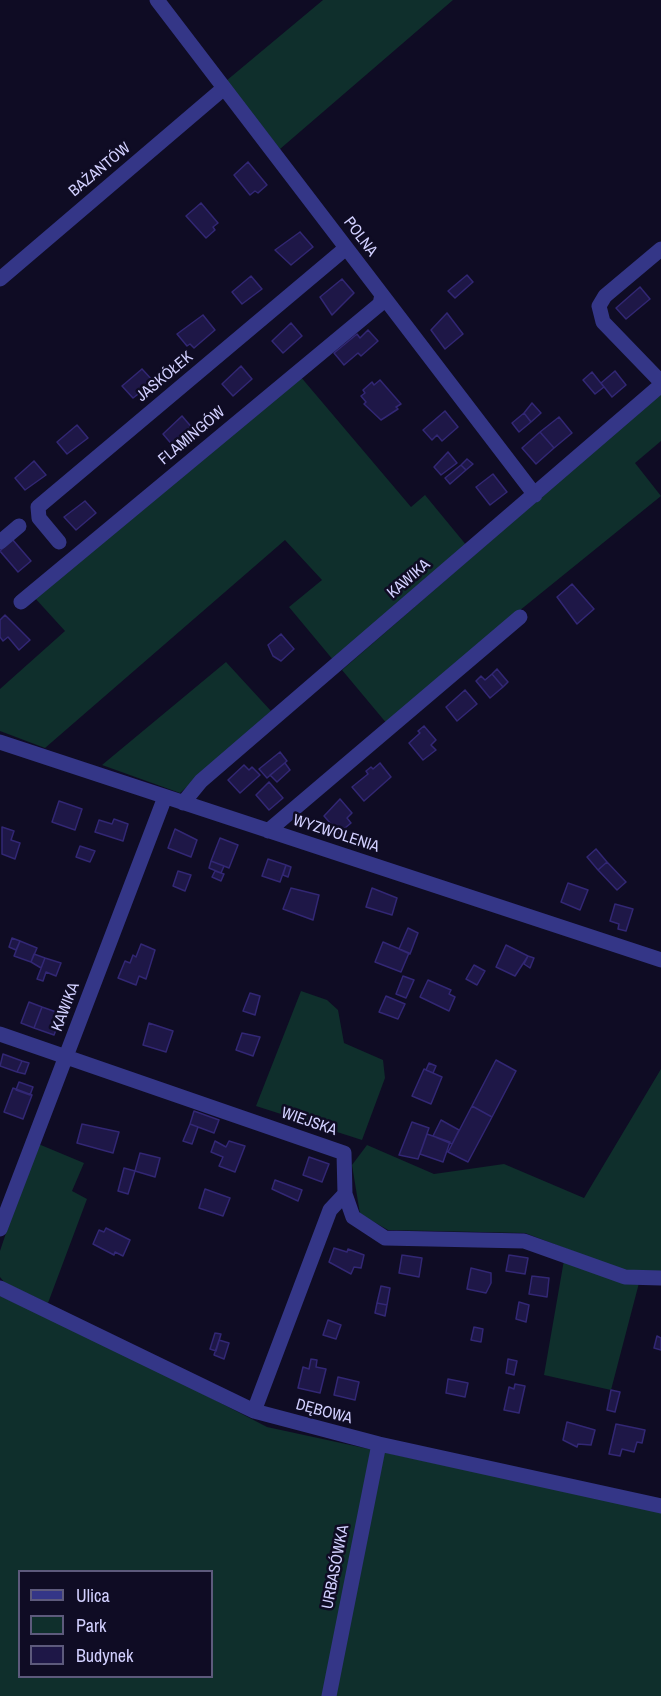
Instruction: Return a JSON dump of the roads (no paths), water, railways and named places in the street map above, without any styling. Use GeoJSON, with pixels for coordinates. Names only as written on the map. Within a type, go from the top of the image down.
{"type":"FeatureCollection","features":[{"type":"Feature","properties":{"kind":"street","name":"POLNA"},"geometry":{"type":"LineString","coordinates":[[157,0],[535,495]]}},
{"type":"Feature","properties":{"kind":"street","name":"BAŻANTÓW"},"geometry":{"type":"LineString","coordinates":[[0,279],[224,88]]}},
{"type":"Feature","properties":{"kind":"street","name":"JASKÓŁEK"},"geometry":{"type":"LineString","coordinates":[[59,542],[39,518],[38,507],[346,248]]}},
{"type":"Feature","properties":{"kind":"street"},"geometry":{"type":"LineString","coordinates":[[661,249],[605,296],[599,306],[603,322],[661,383]]}},
{"type":"Feature","properties":{"kind":"street","name":"FLAMINGÓW"},"geometry":{"type":"LineString","coordinates":[[21,602],[380,304],[382,295]]}},
{"type":"Feature","properties":{"kind":"street","name":"KAWIKA"},"geometry":{"type":"LineString","coordinates":[[183,803],[201,781],[535,495],[661,383]]}},
{"type":"Feature","properties":{"kind":"street"},"geometry":{"type":"LineString","coordinates":[[0,542],[19,526]]}},
{"type":"Feature","properties":{"kind":"street"},"geometry":{"type":"LineString","coordinates":[[268,831],[520,617]]}},
{"type":"Feature","properties":{"kind":"street","name":"WYZWOLENIA"},"geometry":{"type":"LineString","coordinates":[[0,742],[661,960]]}},
{"type":"Feature","properties":{"kind":"street","name":"KAWIKA"},"geometry":{"type":"LineString","coordinates":[[0,1229],[165,797]]}},
{"type":"Feature","properties":{"kind":"street","name":"WIEJSKA"},"geometry":{"type":"LineString","coordinates":[[0,1034],[344,1153],[345,1194],[354,1218],[385,1238],[524,1241],[625,1277],[661,1278]]}},
{"type":"Feature","properties":{"kind":"street"},"geometry":{"type":"LineString","coordinates":[[254,1411],[330,1210],[345,1194]]}},
{"type":"Feature","properties":{"kind":"street","name":"DĘBOWA"},"geometry":{"type":"LineString","coordinates":[[0,1288],[57,1313],[254,1411],[308,1428],[661,1506]]}},
{"type":"Feature","properties":{"kind":"street","name":"URBASÓWKA"},"geometry":{"type":"LineString","coordinates":[[329,1696],[379,1444]]}}]}
